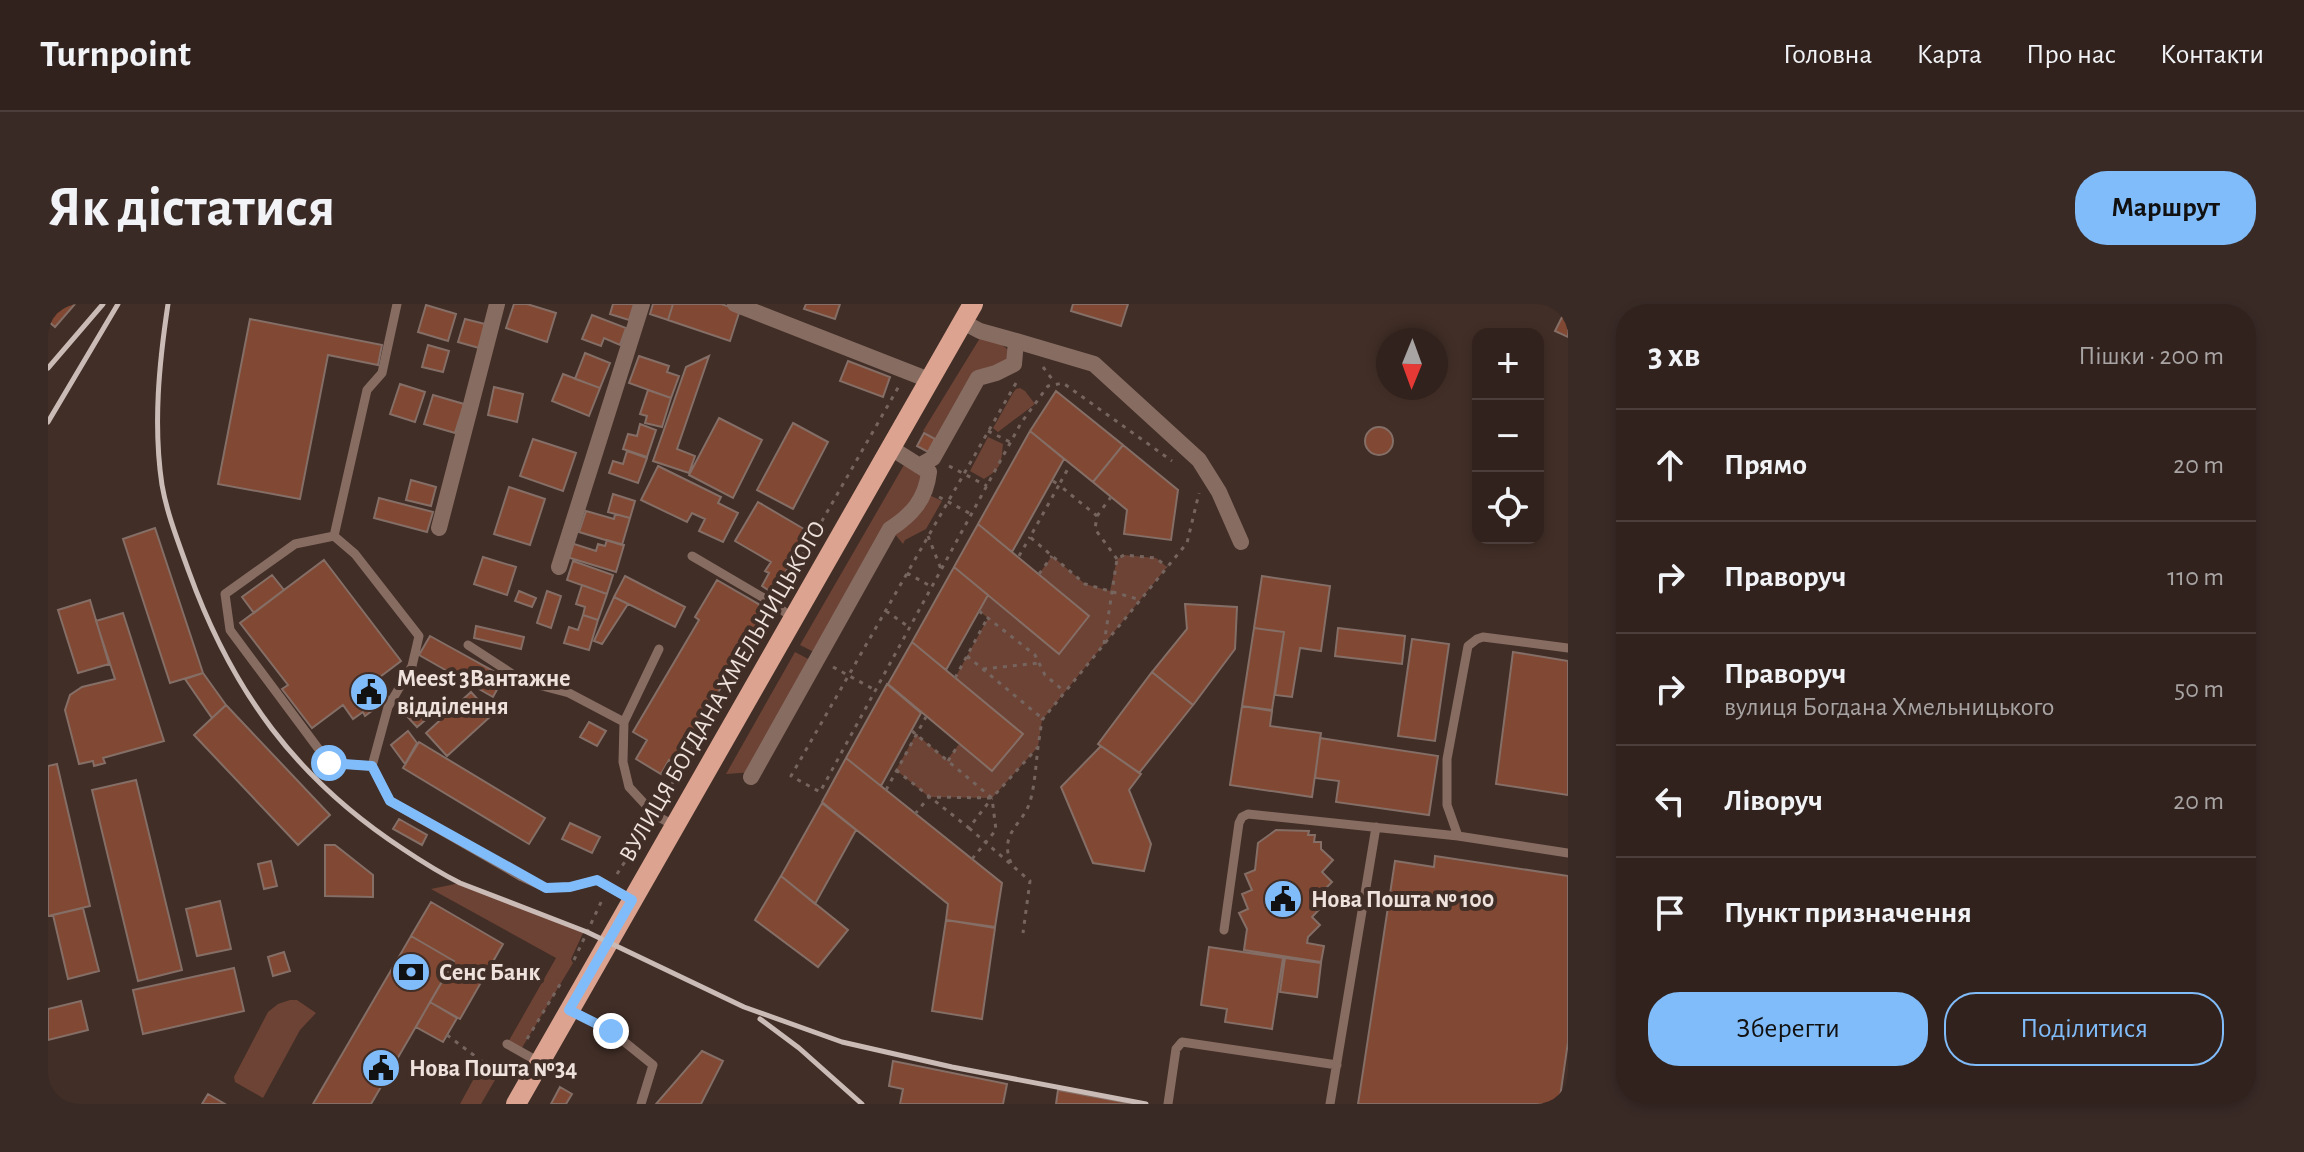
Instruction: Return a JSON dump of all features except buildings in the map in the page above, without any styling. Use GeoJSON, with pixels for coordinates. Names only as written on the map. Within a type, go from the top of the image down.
{"type":"FeatureCollection","features":[{"type":"Feature","properties":{"kind":"main road","name":"ВУЛИЦЯ БОГДАНА ХМЕЛЬНИЦЬКОГО"},"geometry":{"type":"LineString","coordinates":[[516,1104],[968,313]]}},
{"type":"Feature","properties":{"kind":"street"},"geometry":{"type":"LineString","coordinates":[[439,528],[497,304]]}},
{"type":"Feature","properties":{"kind":"street"},"geometry":{"type":"LineString","coordinates":[[559,567],[642,304]]}},
{"type":"Feature","properties":{"kind":"street"},"geometry":{"type":"LineString","coordinates":[[735,304],[782,312],[929,380]]}},
{"type":"Feature","properties":{"kind":"street"},"geometry":{"type":"LineString","coordinates":[[968,313],[980,331],[1094,364],[1199,460],[1219,492],[1241,542]]}},
{"type":"Feature","properties":{"kind":"street"},"geometry":{"type":"LineString","coordinates":[[751,777],[890,529],[909,517],[925,489],[929,472],[926,462],[978,378],[1014,364],[1016,341]]}},
{"type":"Feature","properties":{"kind":"street"},"geometry":{"type":"LineString","coordinates":[[891,448],[926,462]]}},
{"type":"Feature","properties":{"kind":"lane"},"geometry":{"type":"LineString","coordinates":[[334,536],[367,390],[382,373],[397,304]]}},
{"type":"Feature","properties":{"kind":"lane"},"geometry":{"type":"LineString","coordinates":[[334,536],[355,554],[419,636],[412,666],[388,707],[372,766],[390,801],[546,888],[570,887],[597,880],[632,900]]}},
{"type":"Feature","properties":{"kind":"lane"},"geometry":{"type":"LineString","coordinates":[[334,536],[295,544],[225,594],[230,630],[329,763],[372,766]]}},
{"type":"Feature","properties":{"kind":"lane"},"geometry":{"type":"LineString","coordinates":[[692,556],[794,619]]}},
{"type":"Feature","properties":{"kind":"lane"},"geometry":{"type":"LineString","coordinates":[[1458,836],[1447,805],[1447,759],[1468,646],[1483,637],[1568,648]]}},
{"type":"Feature","properties":{"kind":"lane"},"geometry":{"type":"LineString","coordinates":[[468,645],[523,681],[569,693],[624,722]]}},
{"type":"Feature","properties":{"kind":"lane"},"geometry":{"type":"LineString","coordinates":[[659,649],[624,722],[623,762],[629,787],[655,815],[675,826]]}},
{"type":"Feature","properties":{"kind":"lane"},"geometry":{"type":"LineString","coordinates":[[1224,930],[1239,823],[1248,814],[1458,836],[1568,853]]}},
{"type":"Feature","properties":{"kind":"lane"},"geometry":{"type":"LineString","coordinates":[[1330,1104],[1376,827]]}},
{"type":"Feature","properties":{"kind":"lane"},"geometry":{"type":"LineString","coordinates":[[569,1010],[611,1031],[653,1065],[641,1104]]}},
{"type":"Feature","properties":{"kind":"lane"},"geometry":{"type":"LineString","coordinates":[[1168,1104],[1176,1049],[1182,1042],[1337,1065]]}},
{"type":"Feature","properties":{"kind":"lane"},"geometry":{"type":"LineString","coordinates":[[507,1044],[539,1062]]}},
{"type":"Feature","properties":{"kind":"path"},"geometry":{"type":"LineString","coordinates":[[573,963],[609,887],[655,815],[907,370]]}},
{"type":"Feature","properties":{"kind":"path"},"geometry":{"type":"LineString","coordinates":[[1017,381],[791,776],[820,792],[1021,423],[1048,386],[1063,383],[1176,464]]}},
{"type":"Feature","properties":{"kind":"path"},"geometry":{"type":"LineString","coordinates":[[988,431],[1010,443]]}},
{"type":"Feature","properties":{"kind":"path"},"geometry":{"type":"LineString","coordinates":[[926,462],[964,474],[987,486]]}},
{"type":"Feature","properties":{"kind":"path"},"geometry":{"type":"LineString","coordinates":[[1019,556],[1070,465]]}},
{"type":"Feature","properties":{"kind":"path"},"geometry":{"type":"LineString","coordinates":[[1053,481],[1097,516]]}},
{"type":"Feature","properties":{"kind":"path"},"geometry":{"type":"LineString","coordinates":[[1012,865],[1007,854],[1009,836],[1030,802],[1043,719],[1187,543],[1199,493],[1194,483]]}},
{"type":"Feature","properties":{"kind":"path"},"geometry":{"type":"LineString","coordinates":[[925,489],[971,515]]}},
{"type":"Feature","properties":{"kind":"path"},"geometry":{"type":"LineString","coordinates":[[1104,644],[1117,559],[1095,529],[1097,516],[1111,497]]}},
{"type":"Feature","properties":{"kind":"path"},"geometry":{"type":"LineString","coordinates":[[928,536],[941,569]]}},
{"type":"Feature","properties":{"kind":"path"},"geometry":{"type":"LineString","coordinates":[[1030,537],[1085,584],[1141,600]]}},
{"type":"Feature","properties":{"kind":"path"},"geometry":{"type":"LineString","coordinates":[[1117,559],[1124,555],[1156,558],[1167,567]]}},
{"type":"Feature","properties":{"kind":"path"},"geometry":{"type":"LineString","coordinates":[[1039,574],[1052,556]]}},
{"type":"Feature","properties":{"kind":"path"},"geometry":{"type":"LineString","coordinates":[[907,573],[932,587]]}},
{"type":"Feature","properties":{"kind":"path"},"geometry":{"type":"LineString","coordinates":[[937,577],[945,583]]}},
{"type":"Feature","properties":{"kind":"path"},"geometry":{"type":"LineString","coordinates":[[886,611],[909,628]]}},
{"type":"Feature","properties":{"kind":"path"},"geometry":{"type":"LineString","coordinates":[[979,611],[1035,655],[1045,675],[1065,692]]}},
{"type":"Feature","properties":{"kind":"path"},"geometry":{"type":"LineString","coordinates":[[955,678],[988,617]]}},
{"type":"Feature","properties":{"kind":"path"},"geometry":{"type":"LineString","coordinates":[[967,656],[1043,719]]}},
{"type":"Feature","properties":{"kind":"path"},"geometry":{"type":"LineString","coordinates":[[816,658],[876,690]]}},
{"type":"Feature","properties":{"kind":"path"},"geometry":{"type":"LineString","coordinates":[[982,669],[1039,663]]}},
{"type":"Feature","properties":{"kind":"path"},"geometry":{"type":"LineString","coordinates":[[886,790],[914,732],[926,717]]}},
{"type":"Feature","properties":{"kind":"path"},"geometry":{"type":"LineString","coordinates":[[914,732],[992,798],[996,830],[972,859]]}},
{"type":"Feature","properties":{"kind":"path"},"geometry":{"type":"LineString","coordinates":[[948,761],[959,744]]}},
{"type":"Feature","properties":{"kind":"path"},"geometry":{"type":"LineString","coordinates":[[969,828],[1038,747]]}},
{"type":"Feature","properties":{"kind":"path"},"geometry":{"type":"LineString","coordinates":[[896,770],[1030,881],[1023,933]]}},
{"type":"Feature","properties":{"kind":"path"},"geometry":{"type":"LineString","coordinates":[[929,797],[992,798]]}},
{"type":"Feature","properties":{"kind":"path"},"geometry":{"type":"LineString","coordinates":[[915,814],[929,797]]}},
{"type":"Feature","properties":{"kind":"path"},"geometry":{"type":"LineString","coordinates":[[447,1035],[504,1078],[566,975]]}},
{"type":"Feature","properties":{"kind":"shaded area"},"geometry":{"type":"Polygon","coordinates":[[[980,338],[1005,347],[1010,361],[972,374],[936,439],[923,431],[980,338]]]}},
{"type":"Feature","properties":{"kind":"shaded area"},"geometry":{"type":"Polygon","coordinates":[[[1020,388],[1035,404],[998,432],[993,428],[1013,393],[1020,388]]]}},
{"type":"Feature","properties":{"kind":"shaded area"},"geometry":{"type":"Polygon","coordinates":[[[988,437],[1003,444],[1002,456],[1000,465],[984,479],[970,471],[988,437]]]}},
{"type":"Feature","properties":{"kind":"shaded area"},"geometry":{"type":"Polygon","coordinates":[[[908,458],[928,479],[890,529],[818,654],[800,645],[908,458]]]}},
{"type":"Feature","properties":{"kind":"shaded area"},"geometry":{"type":"Polygon","coordinates":[[[927,494],[942,501],[926,529],[903,544],[894,533],[927,494]]]}},
{"type":"Feature","properties":{"kind":"shaded area"},"geometry":{"type":"Polygon","coordinates":[[[1124,555],[1156,558],[1167,567],[1042,720],[1038,747],[992,798],[929,797],[896,770],[916,734],[947,760],[959,744],[992,771],[1023,734],[955,678],[988,618],[979,611],[988,595],[1059,653],[1089,616],[1039,574],[1052,556],[1085,584],[1110,591],[1117,559],[1124,555]]]}},
{"type":"Feature","properties":{"kind":"shaded area"},"geometry":{"type":"Polygon","coordinates":[[[795,652],[814,662],[754,772],[726,774],[795,652]]]}},
{"type":"Feature","properties":{"kind":"shaded area"},"geometry":{"type":"Polygon","coordinates":[[[460,883],[584,931],[571,959],[573,963],[520,1051],[507,1044],[556,958],[431,889],[460,883]]]}},
{"type":"Feature","properties":{"kind":"shaded area"},"geometry":{"type":"Polygon","coordinates":[[[290,1000],[297,1000],[316,1013],[300,1030],[263,1098],[235,1082],[234,1077],[268,1012],[290,1000]]]}},
{"type":"Feature","properties":{"kind":"shaded area"},"geometry":{"type":"Polygon","coordinates":[[[478,1071],[495,1080],[481,1104],[460,1104],[478,1071]]]}},
{"type":"Feature","properties":{"kind":"railway"},"geometry":{"type":"LineString","coordinates":[[48,368],[103,304]]}},
{"type":"Feature","properties":{"kind":"railway"},"geometry":{"type":"LineString","coordinates":[[48,422],[118,304]]}},
{"type":"Feature","properties":{"kind":"railway"},"geometry":{"type":"LineString","coordinates":[[168,304],[158,394],[159,462],[167,507],[189,572],[226,656],[272,729],[330,793],[365,822],[460,883],[587,932],[744,1007],[842,1042],[952,1067],[1146,1104]]}},
{"type":"Feature","properties":{"kind":"railway"},"geometry":{"type":"LineString","coordinates":[[760,1019],[799,1048],[862,1104]]}},
{"type":"Feature","properties":{"kind":"place","name":"Meest 3Вантажне відділення"},"geometry":{"type":"Point","coordinates":[369,692]}},
{"type":"Feature","properties":{"kind":"place","name":"Нова Пошта № 100"},"geometry":{"type":"Point","coordinates":[1283,899]}},
{"type":"Feature","properties":{"kind":"place","name":"Сенс Банк"},"geometry":{"type":"Point","coordinates":[411,972]}},
{"type":"Feature","properties":{"kind":"place","name":"Нова Пошта №34"},"geometry":{"type":"Point","coordinates":[381,1068]}},
{"type":"Feature","properties":{"kind":"route"},"geometry":{"type":"LineString","coordinates":[[329,763],[372,766],[390,801],[546,888],[570,887],[597,880],[632,900],[569,1010],[611,1031]]}}]}
